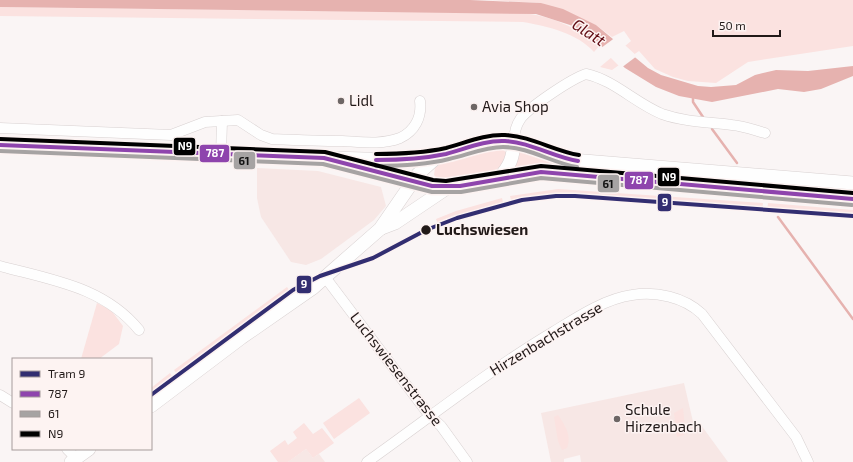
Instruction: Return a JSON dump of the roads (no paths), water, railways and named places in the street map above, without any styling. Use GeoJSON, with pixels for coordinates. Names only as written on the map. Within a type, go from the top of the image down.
{"type":"FeatureCollection","features":[{"type":"Feature","properties":{"kind":"main road"},"geometry":{"type":"LineString","coordinates":[[0,145],[396,160],[434,159],[487,143],[514,142],[572,160],[853,183]]}},
{"type":"Feature","properties":{"kind":"main road"},"geometry":{"type":"LineString","coordinates":[[499,178],[509,166],[512,159],[514,142]]}},
{"type":"Feature","properties":{"kind":"main road"},"geometry":{"type":"LineString","coordinates":[[324,158],[447,188],[471,186],[528,172],[541,172],[853,199]]}},
{"type":"Feature","properties":{"kind":"main road"},"geometry":{"type":"LineString","coordinates":[[152,405],[241,338],[301,297],[380,229],[414,181],[434,159]]}},
{"type":"Feature","properties":{"kind":"main road"},"geometry":{"type":"LineString","coordinates":[[434,159],[429,174],[432,180],[447,188]]}},
{"type":"Feature","properties":{"kind":"main road"},"geometry":{"type":"LineString","coordinates":[[380,229],[395,223],[447,188]]}},
{"type":"Feature","properties":{"kind":"main road"},"geometry":{"type":"LineString","coordinates":[[72,456],[87,450]]}},
{"type":"Feature","properties":{"kind":"street"},"geometry":{"type":"LineString","coordinates":[[514,142],[517,125],[526,113],[570,81],[586,74],[603,80],[638,102],[663,114],[689,121],[745,127],[765,133]]}},
{"type":"Feature","properties":{"kind":"street"},"geometry":{"type":"LineString","coordinates":[[0,128],[171,135],[205,122],[238,120],[261,135],[272,139],[376,142],[401,138],[411,130],[417,123],[420,116],[420,101]]}},
{"type":"Feature","properties":{"kind":"street"},"geometry":{"type":"LineString","coordinates":[[220,154],[222,121]]}},
{"type":"Feature","properties":{"kind":"street"},"geometry":{"type":"LineString","coordinates":[[0,266],[72,286],[98,295],[112,303],[129,317],[139,330]]}},
{"type":"Feature","properties":{"kind":"street","name":"Luchswiesenstrasse"},"geometry":{"type":"LineString","coordinates":[[325,277],[429,415],[441,426],[467,462]]}},
{"type":"Feature","properties":{"kind":"street","name":"Hirzenbachstrasse"},"geometry":{"type":"LineString","coordinates":[[367,462],[429,415],[502,364],[586,314],[616,299],[631,295],[660,295],[690,304],[709,321],[796,437],[808,462]]}},
{"type":"Feature","properties":{"kind":"street"},"geometry":{"type":"LineString","coordinates":[[0,395],[12,402]]}},
{"type":"Feature","properties":{"kind":"water","name":"Glatt"},"geometry":{"type":"Polygon","coordinates":[[[0,0],[470,0],[541,3],[563,9],[596,25],[648,68],[661,75],[698,86],[711,87],[736,85],[755,75],[776,70],[808,71],[853,66],[853,76],[821,89],[804,92],[778,89],[712,102],[679,96],[656,87],[625,68],[583,31],[570,25],[536,14],[0,7],[0,0]]]}},
{"type":"Feature","properties":{"kind":"waterway"},"geometry":{"type":"LineString","coordinates":[[693,96],[693,102],[703,117]]}},
{"type":"Feature","properties":{"kind":"waterway"},"geometry":{"type":"LineString","coordinates":[[712,129],[737,163]]}},
{"type":"Feature","properties":{"kind":"waterway"},"geometry":{"type":"LineString","coordinates":[[778,217],[853,319]]}},
{"type":"Feature","properties":{"kind":"tram line","name":"9"},"geometry":{"type":"LineString","coordinates":[[152,394],[293,290],[320,276],[373,258],[426,230],[457,218],[522,200],[556,196],[575,196],[853,216]]}},
{"type":"Feature","properties":{"kind":"place","name":"Lidl"},"geometry":{"type":"Point","coordinates":[341,101]}},
{"type":"Feature","properties":{"kind":"place","name":"Avia Shop"},"geometry":{"type":"Point","coordinates":[474,107]}},
{"type":"Feature","properties":{"kind":"place","name":"Luchswiesen"},"geometry":{"type":"Point","coordinates":[426,230]}},
{"type":"Feature","properties":{"kind":"place","name":"Schule Hirzenbach"},"geometry":{"type":"Point","coordinates":[617,419]}}]}
